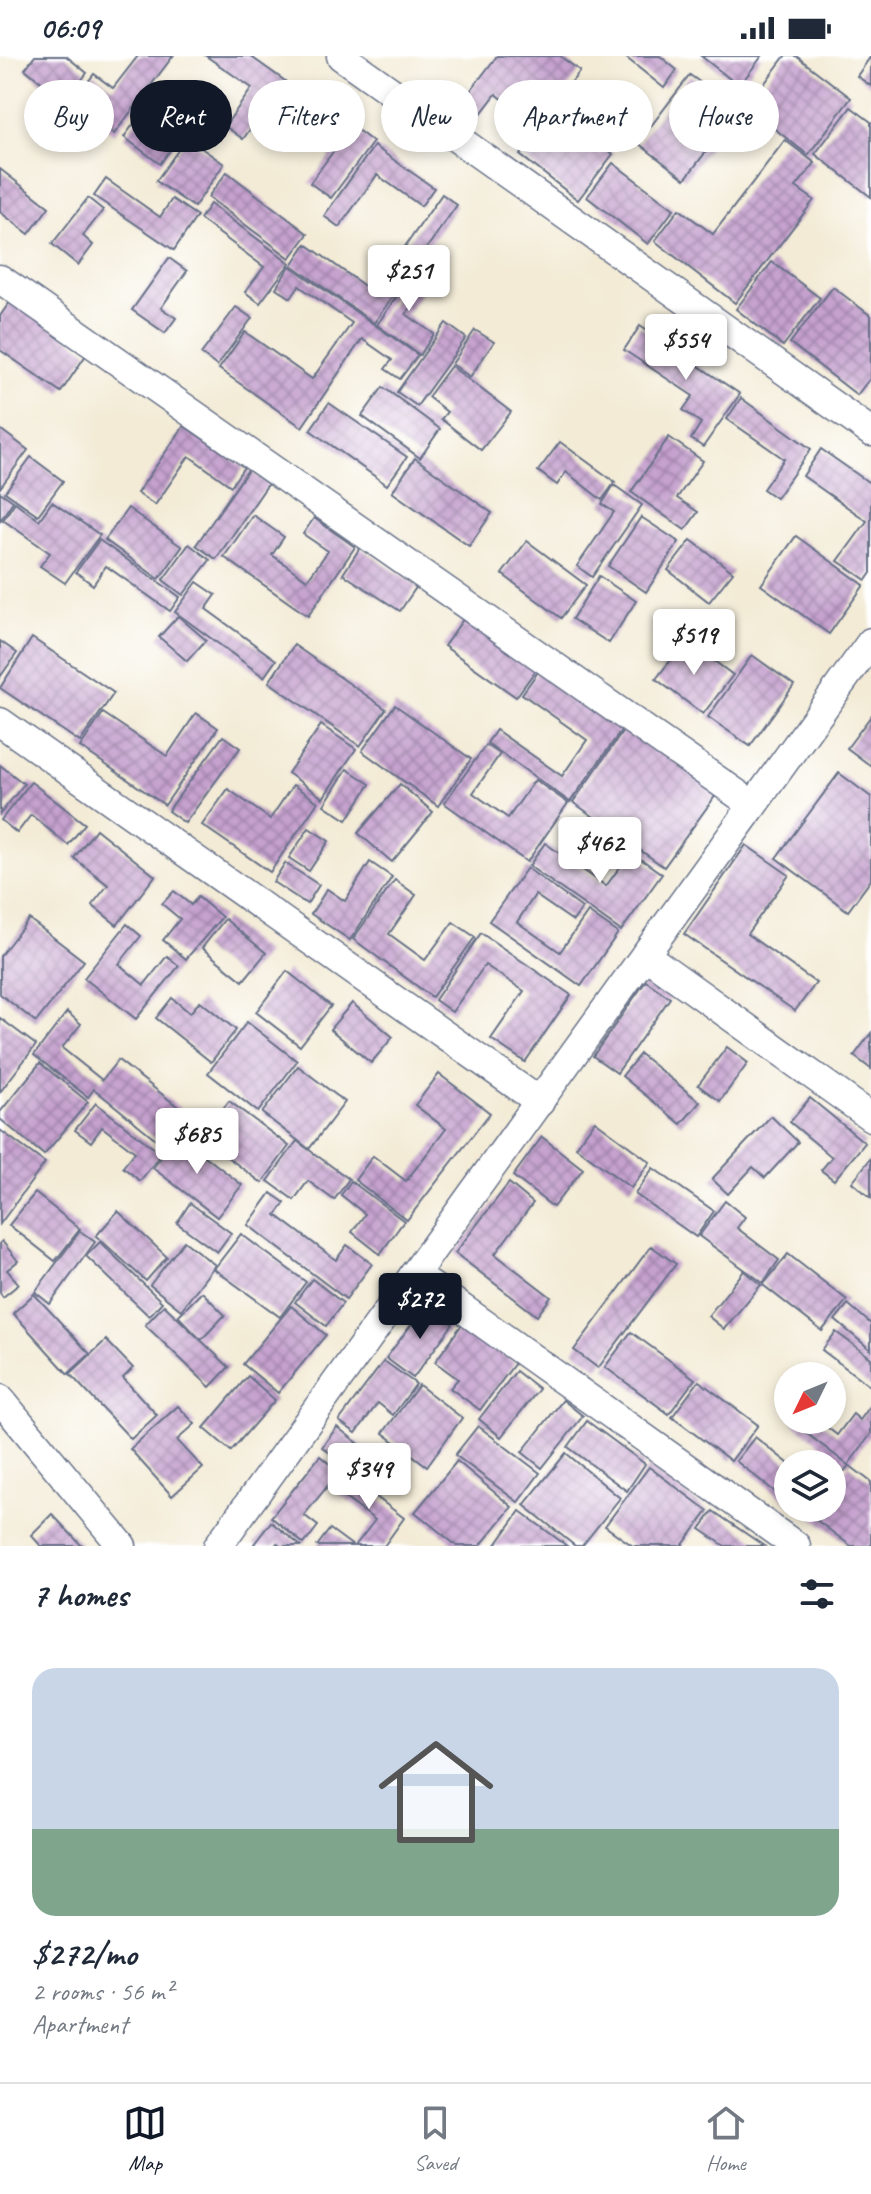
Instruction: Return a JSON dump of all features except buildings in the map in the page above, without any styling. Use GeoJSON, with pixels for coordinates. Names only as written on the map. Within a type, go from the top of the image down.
{"type":"FeatureCollection","features":[{"type":"Feature","properties":{"kind":"street"},"geometry":{"type":"LineString","coordinates":[[341,56],[871,432]]}},
{"type":"Feature","properties":{"kind":"street"},"geometry":{"type":"LineString","coordinates":[[0,279],[753,805]]}},
{"type":"Feature","properties":{"kind":"street"},"geometry":{"type":"LineString","coordinates":[[218,1546],[871,642]]}},
{"type":"Feature","properties":{"kind":"street"},"geometry":{"type":"LineString","coordinates":[[0,722],[540,1102]]}},
{"type":"Feature","properties":{"kind":"street"},"geometry":{"type":"LineString","coordinates":[[645,955],[871,1117]]}},
{"type":"Feature","properties":{"kind":"street"},"geometry":{"type":"LineString","coordinates":[[414,1274],[796,1546]]}},
{"type":"Feature","properties":{"kind":"street"},"geometry":{"type":"LineString","coordinates":[[0,1399],[122,1546]]}}]}
